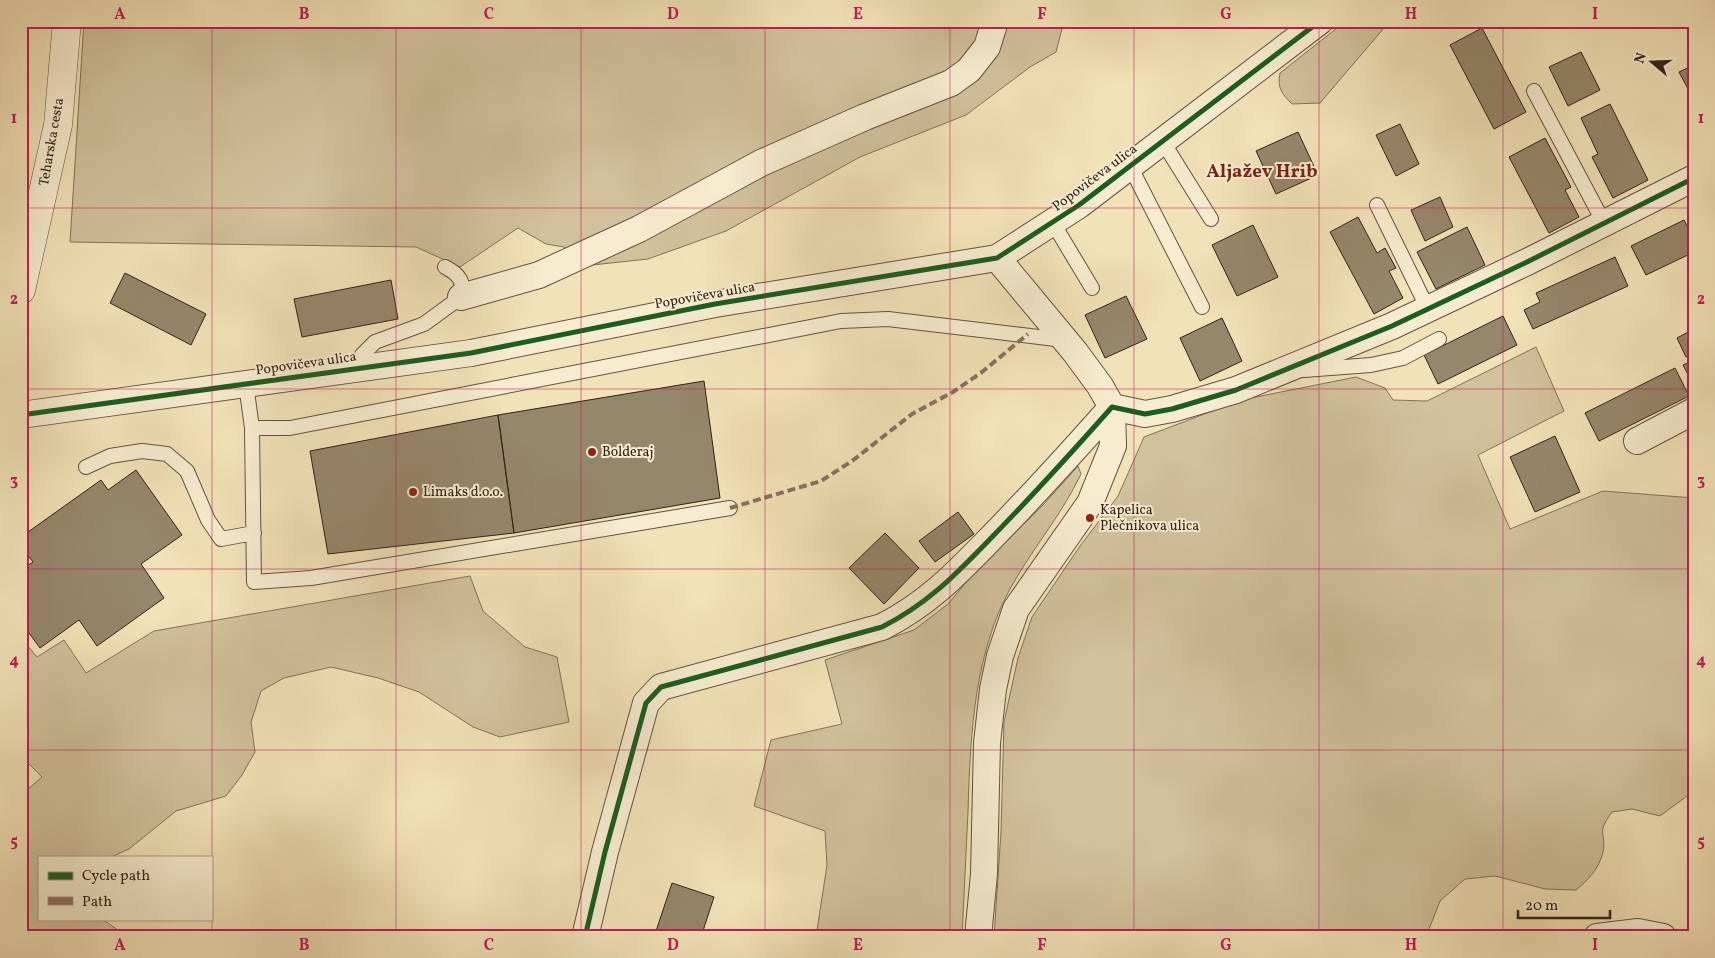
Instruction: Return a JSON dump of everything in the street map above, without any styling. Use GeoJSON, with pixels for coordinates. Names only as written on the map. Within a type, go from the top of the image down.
{"type":"FeatureCollection","features":[{"type":"Feature","properties":{"kind":"street","name":"Teharska cesta"},"geometry":{"type":"LineString","coordinates":[[21,290],[58,126],[67,21]]}},
{"type":"Feature","properties":{"kind":"street"},"geometry":{"type":"LineString","coordinates":[[461,297],[539,275],[639,229],[761,163],[865,117],[950,83],[969,70],[988,47],[995,21]]}},
{"type":"Feature","properties":{"kind":"street","name":"Popovičeva ulica"},"geometry":{"type":"LineString","coordinates":[[21,415],[471,353],[715,304],[997,258],[1053,223],[1320,21]]}},
{"type":"Feature","properties":{"kind":"street"},"geometry":{"type":"LineString","coordinates":[[1112,407],[1145,414],[1172,409],[1236,390],[1428,309],[1694,178]]}},
{"type":"Feature","properties":{"kind":"street"},"geometry":{"type":"LineString","coordinates":[[978,937],[984,874],[987,743],[993,689],[1000,656],[1016,609],[1090,503],[1113,446],[1112,407],[1100,386],[1065,340],[997,258]]}},
{"type":"Feature","properties":{"kind":"street"},"geometry":{"type":"LineString","coordinates":[[584,937],[646,703],[661,687],[882,627],[910,613],[942,588],[1033,495],[1112,407]]}},
{"type":"Feature","properties":{"kind":"street"},"geometry":{"type":"LineString","coordinates":[[1637,441],[1694,411]]}},
{"type":"Feature","properties":{"kind":"street"},"geometry":{"type":"LineString","coordinates":[[1597,937],[1638,932],[1663,937]]}},
{"type":"Feature","properties":{"kind":"lane"},"geometry":{"type":"LineString","coordinates":[[1534,91],[1604,223]]}},
{"type":"Feature","properties":{"kind":"lane"},"geometry":{"type":"LineString","coordinates":[[1162,142],[1211,220]]}},
{"type":"Feature","properties":{"kind":"lane"},"geometry":{"type":"LineString","coordinates":[[1130,166],[1202,307]]}},
{"type":"Feature","properties":{"kind":"lane"},"geometry":{"type":"LineString","coordinates":[[1377,205],[1428,309]]}},
{"type":"Feature","properties":{"kind":"lane"},"geometry":{"type":"LineString","coordinates":[[1053,223],[1092,288]]}},
{"type":"Feature","properties":{"kind":"lane"},"geometry":{"type":"LineString","coordinates":[[355,369],[362,355],[375,342],[424,324],[461,297],[462,281],[455,272],[445,267]]}},
{"type":"Feature","properties":{"kind":"lane"},"geometry":{"type":"LineString","coordinates":[[252,428],[290,428],[841,321],[888,319],[1065,340]]}},
{"type":"Feature","properties":{"kind":"lane"},"geometry":{"type":"LineString","coordinates":[[1281,372],[1371,365],[1403,358],[1439,339]]}},
{"type":"Feature","properties":{"kind":"lane"},"geometry":{"type":"LineString","coordinates":[[246,384],[252,428],[254,582],[311,578],[730,508]]}},
{"type":"Feature","properties":{"kind":"lane"},"geometry":{"type":"LineString","coordinates":[[86,468],[118,454],[142,450],[167,454],[187,471],[208,520],[221,539],[254,533]]}},
{"type":"Feature","properties":{"kind":"shaded area"},"geometry":{"type":"Polygon","coordinates":[[[84,21],[1064,21],[1056,52],[1030,67],[966,115],[860,157],[726,231],[648,259],[583,266],[564,247],[546,244],[518,228],[460,267],[416,247],[70,242],[84,21]]]}},
{"type":"Feature","properties":{"kind":"shaded area"},"geometry":{"type":"Polygon","coordinates":[[[1346,21],[1390,21],[1320,103],[1292,104],[1281,90],[1279,83],[1280,73],[1346,21]]]}},
{"type":"Feature","properties":{"kind":"shaded area"},"geometry":{"type":"Polygon","coordinates":[[[1536,347],[1564,411],[1478,455],[1510,529],[1603,491],[1694,498],[1694,787],[1687,796],[1660,816],[1632,809],[1612,812],[1603,829],[1604,845],[1599,864],[1589,878],[1576,890],[1545,889],[1495,876],[1465,879],[1440,901],[1426,937],[994,937],[1001,832],[1004,722],[1018,658],[1032,617],[1080,546],[1118,496],[1144,437],[1241,400],[1356,377],[1385,388],[1393,400],[1427,401],[1536,347]]]}},
{"type":"Feature","properties":{"kind":"shaded area"},"geometry":{"type":"Polygon","coordinates":[[[1078,466],[1081,474],[1072,491],[1019,573],[1001,607],[984,656],[972,734],[962,937],[816,937],[827,865],[825,831],[754,806],[771,740],[842,724],[825,660],[914,630],[948,604],[973,574],[1044,504],[1078,466]]]}},
{"type":"Feature","properties":{"kind":"shaded area"},"geometry":{"type":"Polygon","coordinates":[[[470,576],[483,611],[525,647],[557,657],[569,722],[500,737],[473,727],[419,692],[378,678],[331,667],[284,678],[261,691],[251,722],[255,752],[242,775],[226,796],[176,811],[129,849],[113,856],[38,856],[38,920],[103,920],[128,937],[21,937],[21,795],[42,777],[21,756],[21,638],[37,657],[64,640],[86,673],[154,631],[470,576]]]}},
{"type":"Feature","properties":{"kind":"building"},"geometry":{"type":"Polygon","coordinates":[[[1482,28],[1526,112],[1494,129],[1450,45],[1482,28]]]}},
{"type":"Feature","properties":{"kind":"building"},"geometry":{"type":"Polygon","coordinates":[[[1581,52],[1600,90],[1568,106],[1549,67],[1581,52]]]}},
{"type":"Feature","properties":{"kind":"building"},"geometry":{"type":"Polygon","coordinates":[[[1694,65],[1694,100],[1679,72],[1694,65]]]}},
{"type":"Feature","properties":{"kind":"building"},"geometry":{"type":"Polygon","coordinates":[[[1610,104],[1648,180],[1613,198],[1592,157],[1598,154],[1581,118],[1610,104]]]}},
{"type":"Feature","properties":{"kind":"building"},"geometry":{"type":"Polygon","coordinates":[[[1400,124],[1419,164],[1396,176],[1376,135],[1400,124]]]}},
{"type":"Feature","properties":{"kind":"building"},"geometry":{"type":"Polygon","coordinates":[[[1298,132],[1318,175],[1276,194],[1256,151],[1298,132]]]}},
{"type":"Feature","properties":{"kind":"building"},"geometry":{"type":"Polygon","coordinates":[[[1545,138],[1571,187],[1565,190],[1579,217],[1549,233],[1509,157],[1545,138]]]}},
{"type":"Feature","properties":{"kind":"building"},"geometry":{"type":"Polygon","coordinates":[[[1440,197],[1453,227],[1425,241],[1411,210],[1440,197]]]}},
{"type":"Feature","properties":{"kind":"building"},"geometry":{"type":"Polygon","coordinates":[[[1358,217],[1377,253],[1385,248],[1396,268],[1389,271],[1403,298],[1374,314],[1330,232],[1358,217]]]}},
{"type":"Feature","properties":{"kind":"building"},"geometry":{"type":"Polygon","coordinates":[[[1684,220],[1694,240],[1694,252],[1646,275],[1631,246],[1684,220]]]}},
{"type":"Feature","properties":{"kind":"building"},"geometry":{"type":"Polygon","coordinates":[[[1253,225],[1278,277],[1237,296],[1212,245],[1253,225]]]}},
{"type":"Feature","properties":{"kind":"building"},"geometry":{"type":"Polygon","coordinates":[[[1467,227],[1485,265],[1436,289],[1417,252],[1467,227]]]}},
{"type":"Feature","properties":{"kind":"building"},"geometry":{"type":"Polygon","coordinates":[[[1615,257],[1628,286],[1533,329],[1524,310],[1540,302],[1536,293],[1615,257]]]}},
{"type":"Feature","properties":{"kind":"building"},"geometry":{"type":"Polygon","coordinates":[[[125,273],[206,314],[191,345],[110,303],[125,273]]]}},
{"type":"Feature","properties":{"kind":"building"},"geometry":{"type":"Polygon","coordinates":[[[391,280],[398,319],[302,337],[294,299],[391,280]]]}},
{"type":"Feature","properties":{"kind":"building"},"geometry":{"type":"Polygon","coordinates":[[[1126,296],[1147,339],[1105,358],[1085,315],[1126,296]]]}},
{"type":"Feature","properties":{"kind":"building"},"geometry":{"type":"Polygon","coordinates":[[[1503,316],[1517,345],[1438,384],[1424,355],[1503,316]]]}},
{"type":"Feature","properties":{"kind":"building"},"geometry":{"type":"Polygon","coordinates":[[[1222,318],[1242,361],[1200,381],[1180,338],[1222,318]]]}},
{"type":"Feature","properties":{"kind":"building"},"geometry":{"type":"Polygon","coordinates":[[[1694,329],[1694,353],[1686,357],[1677,338],[1694,329]]]}},
{"type":"Feature","properties":{"kind":"building"},"geometry":{"type":"Polygon","coordinates":[[[1694,360],[1694,386],[1683,365],[1694,360]]]}},
{"type":"Feature","properties":{"kind":"building"},"geometry":{"type":"Polygon","coordinates":[[[1675,368],[1689,396],[1599,441],[1585,413],[1675,368]]]}},
{"type":"Feature","properties":{"kind":"building","name":"Bolderaj"},"geometry":{"type":"Polygon","coordinates":[[[704,381],[720,498],[514,533],[498,415],[704,381]]]}},
{"type":"Feature","properties":{"kind":"building","name":"Limaks d.o.o."},"geometry":{"type":"Polygon","coordinates":[[[498,415],[514,533],[328,554],[310,451],[498,415]]]}},
{"type":"Feature","properties":{"kind":"building"},"geometry":{"type":"Polygon","coordinates":[[[1555,436],[1580,492],[1535,512],[1510,457],[1555,436]]]}},
{"type":"Feature","properties":{"kind":"building"},"geometry":{"type":"Polygon","coordinates":[[[136,470],[182,535],[141,564],[164,598],[97,646],[79,620],[40,648],[21,622],[21,570],[33,562],[21,546],[21,537],[101,480],[108,490],[136,470]]]}},
{"type":"Feature","properties":{"kind":"building"},"geometry":{"type":"Polygon","coordinates":[[[958,512],[974,534],[935,562],[919,541],[958,512]]]}},
{"type":"Feature","properties":{"kind":"building"},"geometry":{"type":"Polygon","coordinates":[[[885,533],[919,568],[884,604],[849,568],[885,533]]]}},
{"type":"Feature","properties":{"kind":"building"},"geometry":{"type":"Polygon","coordinates":[[[672,883],[714,897],[701,937],[662,937],[655,934],[672,883]]]}},
{"type":"Feature","properties":{"kind":"marked path"},"geometry":{"type":"LineString","coordinates":[[730,508],[821,481],[852,461],[912,414],[953,392],[982,372],[1028,334]]}},
{"type":"Feature","properties":{"kind":"cycle path"},"geometry":{"type":"LineString","coordinates":[[21,415],[471,353],[715,304],[997,258],[1079,205],[1320,21]]}},
{"type":"Feature","properties":{"kind":"cycle path"},"geometry":{"type":"LineString","coordinates":[[585,937],[605,852],[646,703],[661,687],[882,627],[899,618],[928,598],[967,563],[1112,407],[1145,414],[1172,409],[1236,390],[1392,326],[1529,261],[1694,178]]}},
{"type":"Feature","properties":{"kind":"place","name":"Bolderaj"},"geometry":{"type":"Point","coordinates":[592,452]}},
{"type":"Feature","properties":{"kind":"place","name":"Limaks d.o.o."},"geometry":{"type":"Point","coordinates":[413,492]}},
{"type":"Feature","properties":{"kind":"place","name":"Kapelica Plečnikova ulica"},"geometry":{"type":"Point","coordinates":[1090,518]}},
{"type":"Feature","properties":{"kind":"district","name":"Aljažev Hrib"},"geometry":{"type":"Point","coordinates":[1262,172]}}]}
